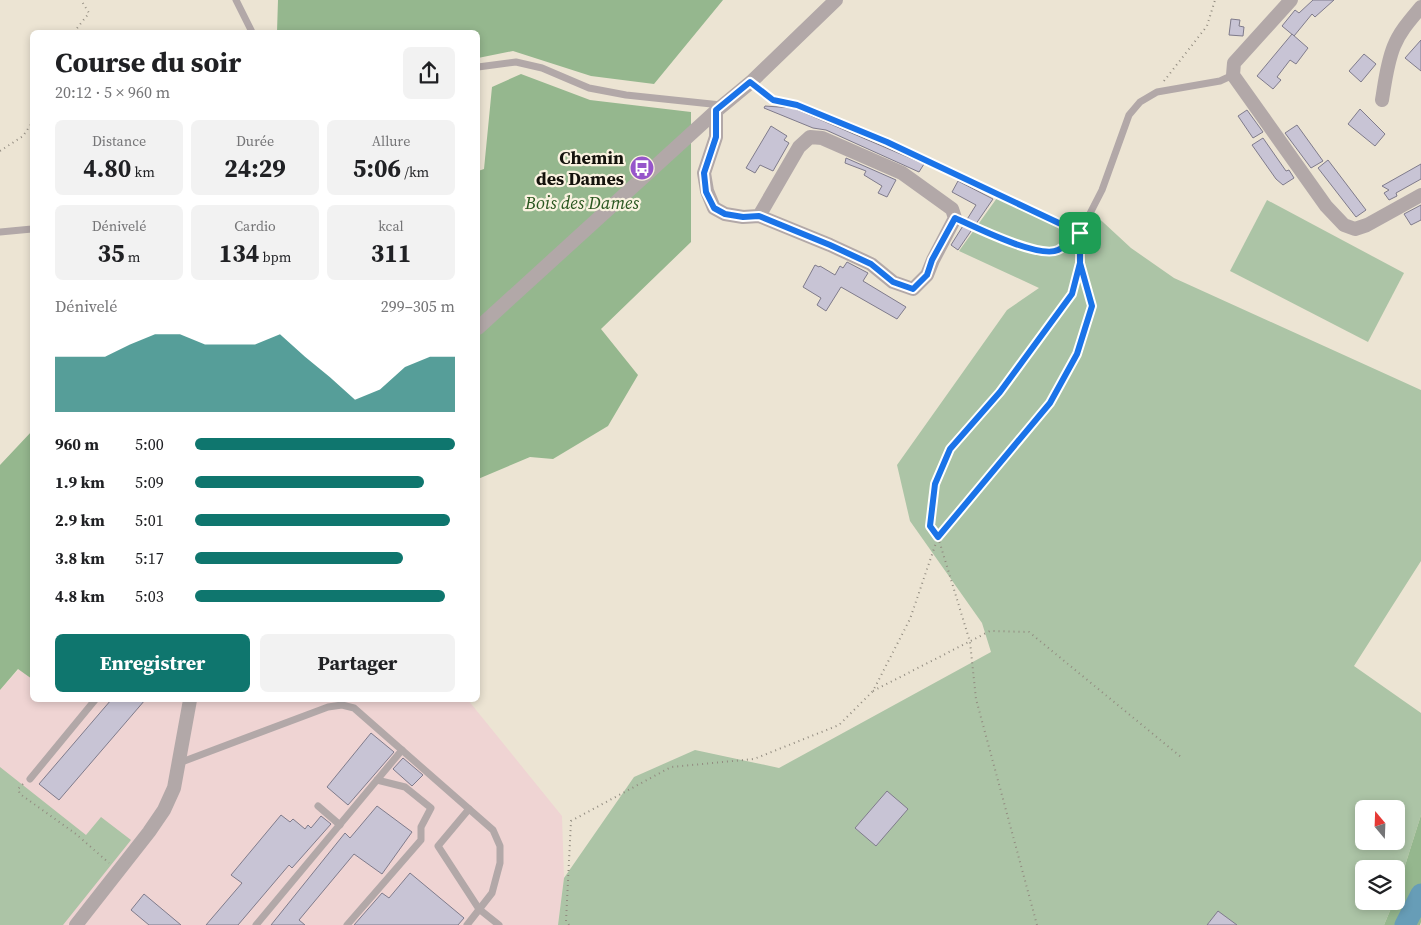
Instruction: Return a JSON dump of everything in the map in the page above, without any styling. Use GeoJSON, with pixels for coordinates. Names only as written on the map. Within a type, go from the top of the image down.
{"type":"FeatureCollection","features":[{"type":"Feature","properties":{"kind":"street"},"geometry":{"type":"LineString","coordinates":[[480,326],[719,108],[750,82],[836,0]]}},
{"type":"Feature","properties":{"kind":"street"},"geometry":{"type":"LineString","coordinates":[[1291,0],[1234,64],[1232,76],[1326,206],[1344,225],[1356,229],[1368,225],[1421,195]]}},
{"type":"Feature","properties":{"kind":"street"},"geometry":{"type":"LineString","coordinates":[[1382,100],[1388,63],[1394,44],[1406,25],[1421,7]]}},
{"type":"Feature","properties":{"kind":"street"},"geometry":{"type":"LineString","coordinates":[[719,108],[716,137],[704,173],[706,192],[714,208],[725,214],[743,217],[759,216],[871,264],[893,282],[913,289],[927,275],[932,260],[955,218],[952,209],[902,173],[822,138],[810,138],[798,147],[759,216]]}},
{"type":"Feature","properties":{"kind":"street"},"geometry":{"type":"LineString","coordinates":[[76,925],[150,832],[164,810],[174,788],[190,702]]}},
{"type":"Feature","properties":{"kind":"lane"},"geometry":{"type":"LineString","coordinates":[[236,0],[251,30]]}},
{"type":"Feature","properties":{"kind":"lane"},"geometry":{"type":"LineString","coordinates":[[480,67],[516,62],[542,68],[589,88],[719,108]]}},
{"type":"Feature","properties":{"kind":"lane"},"geometry":{"type":"LineString","coordinates":[[1080,263],[1080,233],[1102,190],[1129,115],[1140,102],[1157,92],[1220,81],[1232,76]]}},
{"type":"Feature","properties":{"kind":"lane"},"geometry":{"type":"LineString","coordinates":[[0,232],[30,229]]}},
{"type":"Feature","properties":{"kind":"lane"},"geometry":{"type":"LineString","coordinates":[[30,779],[93,702]]}},
{"type":"Feature","properties":{"kind":"lane"},"geometry":{"type":"LineString","coordinates":[[178,764],[256,736],[328,707],[342,705],[354,708],[493,830],[500,846],[500,862],[492,893],[467,925]]}},
{"type":"Feature","properties":{"kind":"lane"},"geometry":{"type":"LineString","coordinates":[[256,925],[402,750]]}},
{"type":"Feature","properties":{"kind":"lane"},"geometry":{"type":"LineString","coordinates":[[347,925],[421,840],[422,827],[431,808],[405,787],[377,780]]}},
{"type":"Feature","properties":{"kind":"lane"},"geometry":{"type":"LineString","coordinates":[[318,806],[340,825]]}},
{"type":"Feature","properties":{"kind":"lane"},"geometry":{"type":"LineString","coordinates":[[469,809],[438,846],[479,909],[499,925]]}},
{"type":"Feature","properties":{"kind":"path"},"geometry":{"type":"LineString","coordinates":[[76,30],[89,13],[81,0]]}},
{"type":"Feature","properties":{"kind":"path"},"geometry":{"type":"LineString","coordinates":[[1157,92],[1170,72],[1207,26],[1215,0]]}},
{"type":"Feature","properties":{"kind":"path"},"geometry":{"type":"LineString","coordinates":[[750,82],[773,100],[797,105],[887,142],[1080,233],[1058,250],[1045,252],[1031,250],[955,218]]}},
{"type":"Feature","properties":{"kind":"path"},"geometry":{"type":"LineString","coordinates":[[0,151],[23,136],[30,126]]}},
{"type":"Feature","properties":{"kind":"path"},"geometry":{"type":"LineString","coordinates":[[1036,925],[976,699],[970,642],[938,537],[930,526],[935,484],[950,449],[1000,392],[1072,294],[1080,263]]}},
{"type":"Feature","properties":{"kind":"path"},"geometry":{"type":"LineString","coordinates":[[569,925],[566,921],[571,821],[671,768],[754,759],[839,725],[873,691],[910,619],[938,537],[1050,403],[1077,354],[1092,306],[1080,263]]}},
{"type":"Feature","properties":{"kind":"path"},"geometry":{"type":"LineString","coordinates":[[873,691],[990,631],[1029,632],[1182,757]]}},
{"type":"Feature","properties":{"kind":"path"},"geometry":{"type":"LineString","coordinates":[[30,779],[18,789],[20,794],[76,834],[119,871]]}},
{"type":"Feature","properties":{"kind":"shaded area"},"geometry":{"type":"Polygon","coordinates":[[[19,669],[30,677],[30,702],[470,702],[562,816],[564,878],[558,925],[0,925],[0,690],[19,669]]]}},
{"type":"Feature","properties":{"kind":"green space"},"geometry":{"type":"Polygon","coordinates":[[[278,0],[723,0],[654,84],[591,76],[513,51],[480,58],[480,30],[277,30],[278,0]]]}},
{"type":"Feature","properties":{"kind":"green space","name":"Bois des Dames"},"geometry":{"type":"Polygon","coordinates":[[[521,74],[590,100],[691,112],[691,242],[601,329],[638,375],[608,426],[553,459],[530,457],[480,478],[480,170],[484,169],[492,87],[521,74]]]}},
{"type":"Feature","properties":{"kind":"green space"},"geometry":{"type":"Polygon","coordinates":[[[997,198],[1076,234],[1070,240],[1071,245],[1080,233],[1091,211],[1131,248],[1174,278],[1421,390],[1421,561],[1354,666],[1421,713],[1421,815],[1405,866],[1405,860],[1355,860],[1355,910],[1390,910],[1384,925],[558,925],[564,878],[634,777],[695,750],[779,768],[991,652],[982,623],[910,521],[897,465],[1007,310],[1039,288],[959,251],[997,198]]]}},
{"type":"Feature","properties":{"kind":"green space"},"geometry":{"type":"Polygon","coordinates":[[[1267,200],[1404,273],[1368,342],[1230,271],[1267,200]]]}},
{"type":"Feature","properties":{"kind":"green space"},"geometry":{"type":"Polygon","coordinates":[[[30,433],[30,678],[18,669],[0,690],[0,465],[30,433]]]}},
{"type":"Feature","properties":{"kind":"green space"},"geometry":{"type":"Polygon","coordinates":[[[0,767],[86,835],[101,817],[131,840],[63,925],[0,925],[0,767]]]}},
{"type":"Feature","properties":{"kind":"green space"},"geometry":{"type":"Polygon","coordinates":[[[1421,815],[1420,925],[1384,925],[1390,910],[1405,910],[1405,866],[1421,815]]]}},
{"type":"Feature","properties":{"kind":"building"},"geometry":{"type":"Polygon","coordinates":[[[1313,0],[1334,0],[1315,17],[1312,14],[1294,36],[1282,26],[1295,10],[1299,13],[1313,0]]]}},
{"type":"Feature","properties":{"kind":"building"},"geometry":{"type":"Polygon","coordinates":[[[1231,19],[1240,20],[1239,26],[1244,27],[1243,36],[1229,35],[1231,19]]]}},
{"type":"Feature","properties":{"kind":"building"},"geometry":{"type":"Polygon","coordinates":[[[1292,34],[1308,48],[1296,64],[1290,60],[1277,77],[1281,80],[1273,89],[1257,76],[1292,34]]]}},
{"type":"Feature","properties":{"kind":"building"},"geometry":{"type":"Polygon","coordinates":[[[1421,40],[1421,71],[1405,58],[1421,40]]]}},
{"type":"Feature","properties":{"kind":"building"},"geometry":{"type":"Polygon","coordinates":[[[1364,54],[1376,64],[1361,82],[1349,71],[1364,54]]]}},
{"type":"Feature","properties":{"kind":"building"},"geometry":{"type":"Polygon","coordinates":[[[765,106],[793,108],[924,164],[919,172],[826,130],[813,128],[764,108],[765,106]]]}},
{"type":"Feature","properties":{"kind":"building"},"geometry":{"type":"Polygon","coordinates":[[[1360,109],[1385,134],[1375,146],[1348,124],[1360,109]]]}},
{"type":"Feature","properties":{"kind":"building"},"geometry":{"type":"Polygon","coordinates":[[[1247,110],[1263,132],[1253,138],[1238,116],[1247,110]]]}},
{"type":"Feature","properties":{"kind":"building"},"geometry":{"type":"Polygon","coordinates":[[[1297,125],[1323,161],[1311,168],[1285,133],[1297,125]]]}},
{"type":"Feature","properties":{"kind":"building"},"geometry":{"type":"Polygon","coordinates":[[[771,126],[787,136],[784,140],[789,143],[773,171],[760,165],[755,173],[746,168],[771,126]]]}},
{"type":"Feature","properties":{"kind":"building"},"geometry":{"type":"Polygon","coordinates":[[[1263,138],[1286,171],[1289,170],[1294,178],[1283,185],[1276,179],[1252,145],[1263,138]]]}},
{"type":"Feature","properties":{"kind":"building"},"geometry":{"type":"Polygon","coordinates":[[[846,158],[896,180],[887,197],[878,193],[882,186],[864,175],[866,171],[845,163],[846,158]]]}},
{"type":"Feature","properties":{"kind":"building"},"geometry":{"type":"Polygon","coordinates":[[[1328,160],[1366,210],[1356,217],[1318,168],[1328,160]]]}},
{"type":"Feature","properties":{"kind":"building"},"geometry":{"type":"Polygon","coordinates":[[[1421,164],[1421,179],[1396,193],[1397,196],[1389,200],[1384,193],[1389,190],[1382,186],[1421,164]]]}},
{"type":"Feature","properties":{"kind":"building"},"geometry":{"type":"Polygon","coordinates":[[[958,181],[993,199],[958,250],[951,245],[976,205],[952,192],[958,181]]]}},
{"type":"Feature","properties":{"kind":"building"},"geometry":{"type":"Polygon","coordinates":[[[1421,205],[1421,220],[1411,225],[1404,214],[1421,205]]]}},
{"type":"Feature","properties":{"kind":"building"},"geometry":{"type":"Polygon","coordinates":[[[847,262],[868,273],[863,281],[906,307],[897,319],[841,287],[826,311],[817,305],[821,298],[803,287],[815,265],[835,275],[840,266],[843,268],[847,262]]]}},
{"type":"Feature","properties":{"kind":"building"},"geometry":{"type":"Polygon","coordinates":[[[109,702],[143,702],[59,800],[39,784],[109,702]]]}},
{"type":"Feature","properties":{"kind":"building"},"geometry":{"type":"Polygon","coordinates":[[[371,733],[394,752],[348,805],[327,787],[371,733]]]}},
{"type":"Feature","properties":{"kind":"building"},"geometry":{"type":"Polygon","coordinates":[[[403,758],[423,775],[412,786],[393,769],[403,758]]]}},
{"type":"Feature","properties":{"kind":"building"},"geometry":{"type":"Polygon","coordinates":[[[887,791],[908,809],[876,846],[855,828],[887,791]]]}},
{"type":"Feature","properties":{"kind":"building"},"geometry":{"type":"Polygon","coordinates":[[[377,806],[412,832],[382,874],[354,854],[299,920],[305,925],[271,925],[345,833],[350,838],[377,806]]]}},
{"type":"Feature","properties":{"kind":"building"},"geometry":{"type":"Polygon","coordinates":[[[281,815],[290,822],[293,819],[305,829],[308,825],[311,828],[321,816],[331,824],[292,868],[289,865],[238,925],[206,925],[242,883],[231,875],[281,815]]]}},
{"type":"Feature","properties":{"kind":"building"},"geometry":{"type":"Polygon","coordinates":[[[410,873],[464,918],[458,925],[354,925],[382,893],[389,898],[410,873]]]}},
{"type":"Feature","properties":{"kind":"building"},"geometry":{"type":"Polygon","coordinates":[[[144,894],[181,925],[149,925],[131,910],[144,894]]]}},
{"type":"Feature","properties":{"kind":"building"},"geometry":{"type":"Polygon","coordinates":[[[1218,911],[1237,925],[1207,925],[1218,911]]]}},
{"type":"Feature","properties":{"kind":"waterway"},"geometry":{"type":"LineString","coordinates":[[1405,925],[1421,894]]}},
{"type":"Feature","properties":{"kind":"place","name":"Chemin des Dames"},"geometry":{"type":"Point","coordinates":[642,168]}},
{"type":"Feature","properties":{"kind":"route"},"geometry":{"type":"LineString","coordinates":[[1080,233],[887,142],[797,105],[773,100],[750,82],[716,110],[716,137],[704,173],[706,192],[714,208],[725,214],[743,217],[759,216],[871,264],[893,282],[913,289],[927,275],[932,260],[955,218],[1031,250],[1045,252],[1058,250],[1080,233],[1080,263],[1072,294],[1000,392],[950,449],[935,484],[930,526],[938,537],[1050,403],[1077,354],[1092,306],[1080,263],[1081,245],[1080,233]]}}]}
